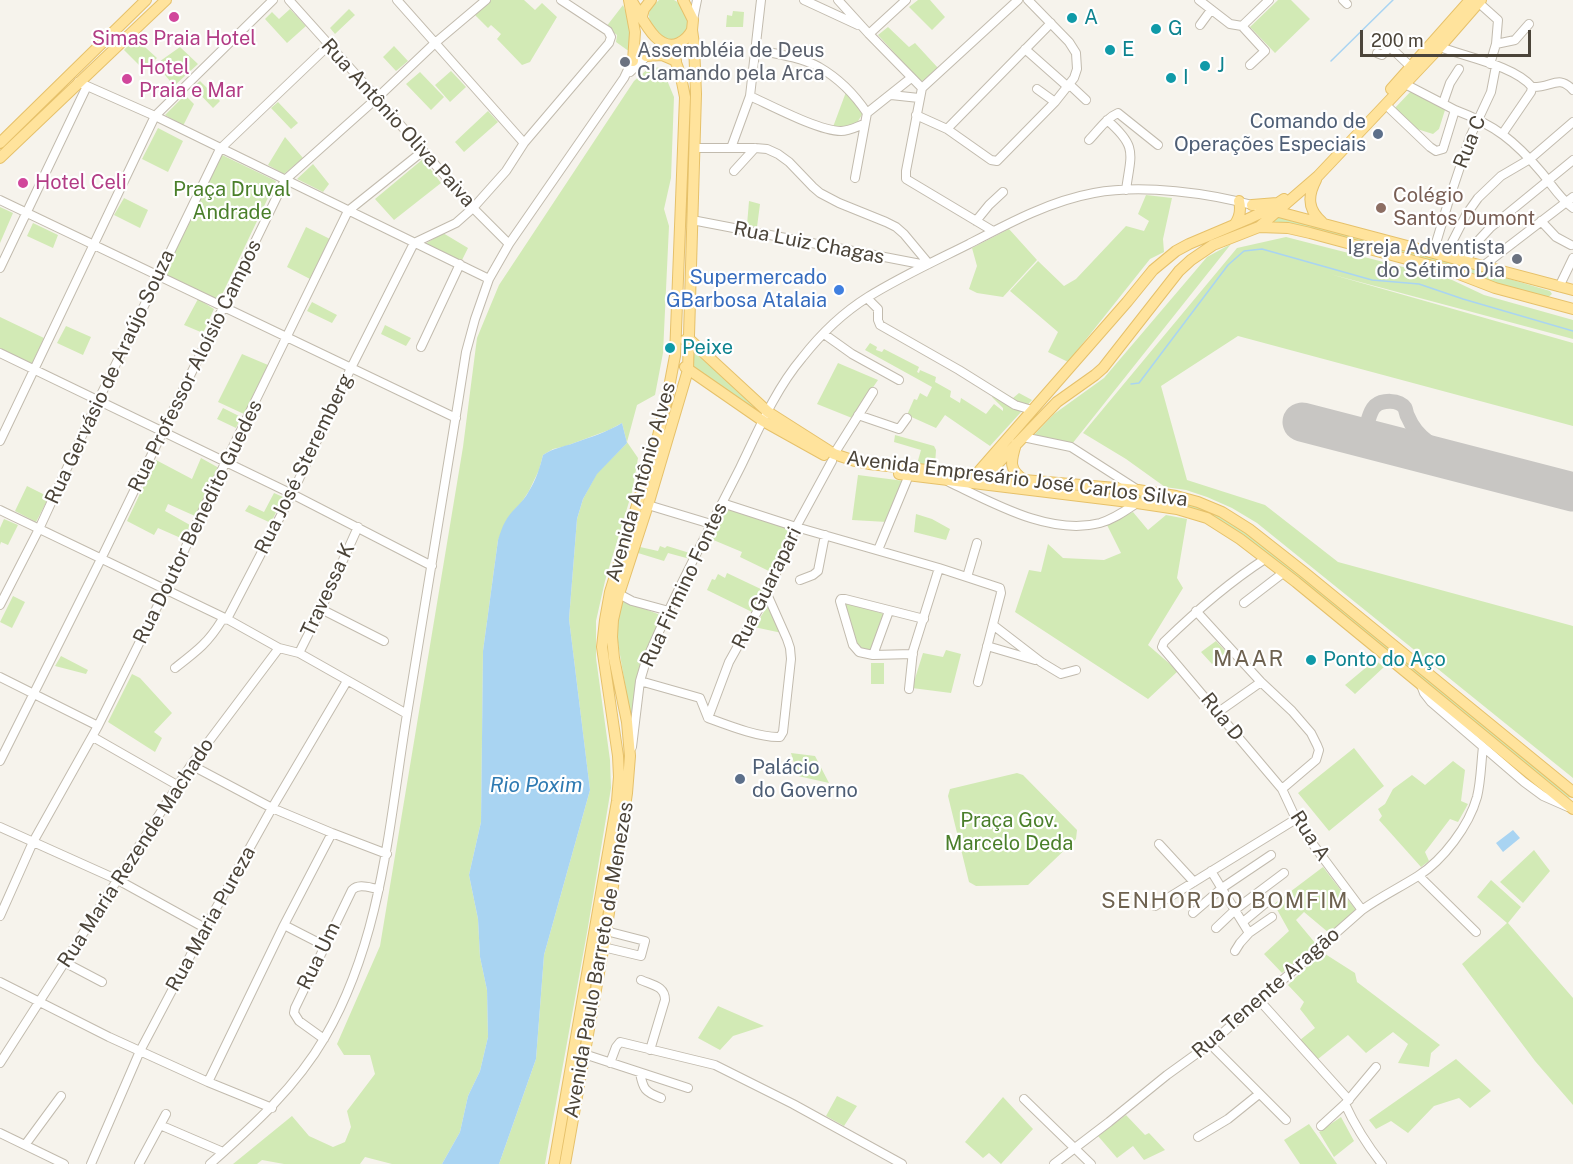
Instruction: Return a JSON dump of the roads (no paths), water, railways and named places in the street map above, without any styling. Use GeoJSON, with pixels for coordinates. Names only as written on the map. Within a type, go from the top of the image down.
{"type":"FeatureCollection","features":[{"type":"Feature","properties":{"kind":"main road"},"geometry":{"type":"LineString","coordinates":[[0,143],[146,0]]}},
{"type":"Feature","properties":{"kind":"main road"},"geometry":{"type":"LineString","coordinates":[[0,158],[83,84],[166,0]]}},
{"type":"Feature","properties":{"kind":"main road"},"geometry":{"type":"LineString","coordinates":[[630,0],[635,32],[633,61]]}},
{"type":"Feature","properties":{"kind":"main road","name":"Avenida Antônio Alves"},"geometry":{"type":"LineString","coordinates":[[619,777],[613,712],[602,647],[610,592],[656,444],[675,356],[685,97],[676,61],[666,44],[653,35],[630,0]]}},
{"type":"Feature","properties":{"kind":"main road"},"geometry":{"type":"LineString","coordinates":[[642,17],[644,9],[651,0]]}},
{"type":"Feature","properties":{"kind":"main road"},"geometry":{"type":"LineString","coordinates":[[666,44],[681,42],[688,37],[693,25],[683,0]]}},
{"type":"Feature","properties":{"kind":"main road"},"geometry":{"type":"LineString","coordinates":[[977,480],[1032,410],[1153,270],[1176,252],[1205,237],[1276,208],[1318,177],[1440,47],[1477,1]]}},
{"type":"Feature","properties":{"kind":"main road"},"geometry":{"type":"LineString","coordinates":[[1259,227],[1477,1]]}},
{"type":"Feature","properties":{"kind":"main road","name":"Avenida Antônio Alves"},"geometry":{"type":"LineString","coordinates":[[630,756],[627,722],[614,658],[613,620],[688,370],[696,94],[693,25]]}},
{"type":"Feature","properties":{"kind":"main road"},"geometry":{"type":"LineString","coordinates":[[646,56],[662,55],[676,61]]}},
{"type":"Feature","properties":{"kind":"main road"},"geometry":{"type":"LineString","coordinates":[[1318,177],[1313,185],[1310,202],[1313,213],[1324,225]]}},
{"type":"Feature","properties":{"kind":"main road"},"geometry":{"type":"LineString","coordinates":[[1235,224],[1239,217],[1239,201]]}},
{"type":"Feature","properties":{"kind":"main road"},"geometry":{"type":"LineString","coordinates":[[1252,205],[1276,208],[1324,225],[1573,291],[1569,300],[1572,308]]}},
{"type":"Feature","properties":{"kind":"main road"},"geometry":{"type":"LineString","coordinates":[[977,480],[1057,402],[1103,368],[1179,271],[1201,253],[1227,239],[1259,227],[1288,228],[1310,233],[1451,272],[1495,288],[1572,308]]}},
{"type":"Feature","properties":{"kind":"main road"},"geometry":{"type":"LineString","coordinates":[[1145,281],[1145,287],[1149,293],[1161,295]]}},
{"type":"Feature","properties":{"kind":"main road"},"geometry":{"type":"LineString","coordinates":[[1549,303],[1556,298],[1557,286]]}},
{"type":"Feature","properties":{"kind":"main road"},"geometry":{"type":"LineString","coordinates":[[1127,302],[1136,300],[1142,303],[1146,315]]}},
{"type":"Feature","properties":{"kind":"main road"},"geometry":{"type":"LineString","coordinates":[[677,342],[682,339],[690,340]]}},
{"type":"Feature","properties":{"kind":"main road","name":"Avenida Empresário José Carlos Silva"},"geometry":{"type":"LineString","coordinates":[[690,340],[766,416]]}},
{"type":"Feature","properties":{"kind":"main road","name":"Avenida Empresário José Carlos Silva"},"geometry":{"type":"LineString","coordinates":[[675,356],[688,370],[849,466],[871,471],[946,480],[1024,480],[1138,490],[1176,496],[1222,512],[1249,529],[1406,654],[1573,792]]}},
{"type":"Feature","properties":{"kind":"main road"},"geometry":{"type":"LineString","coordinates":[[1020,440],[1012,458],[1012,468],[1016,475],[1024,480]]}},
{"type":"Feature","properties":{"kind":"main road","name":"Avenida Empresário José Carlos Silva"},"geometry":{"type":"LineString","coordinates":[[833,457],[1177,509],[1207,518],[1233,534],[1283,573],[1420,685],[1513,766],[1571,806]]}},
{"type":"Feature","properties":{"kind":"main road","name":"Avenida Paulo Barreto de Menezes"},"geometry":{"type":"LineString","coordinates":[[565,1164],[606,931],[627,793],[630,756]]}},
{"type":"Feature","properties":{"kind":"main road","name":"Avenida Paulo Barreto de Menezes"},"geometry":{"type":"LineString","coordinates":[[554,1164],[618,801],[619,777]]}},
{"type":"Feature","properties":{"kind":"street"},"geometry":{"type":"LineString","coordinates":[[0,441],[155,117],[273,0]]}},
{"type":"Feature","properties":{"kind":"street","name":"Rua Antônio Oliva Paiva"},"geometry":{"type":"LineString","coordinates":[[289,0],[473,208],[508,244]]}},
{"type":"Feature","properties":{"kind":"street"},"geometry":{"type":"LineString","coordinates":[[397,0],[524,142]]}},
{"type":"Feature","properties":{"kind":"street","name":"Rua Professor Aloísio Campos"},"geometry":{"type":"LineString","coordinates":[[0,761],[285,180],[435,43],[486,0]]}},
{"type":"Feature","properties":{"kind":"street"},"geometry":{"type":"LineString","coordinates":[[414,243],[456,224],[473,208],[506,171],[524,142],[609,43],[611,37],[608,31],[561,0]]}},
{"type":"Feature","properties":{"kind":"street","name":"Avenida Antônio Alves"},"geometry":{"type":"LineString","coordinates":[[693,25],[697,0]]}},
{"type":"Feature","properties":{"kind":"street"},"geometry":{"type":"LineString","coordinates":[[731,148],[750,96],[761,0]]}},
{"type":"Feature","properties":{"kind":"street"},"geometry":{"type":"LineString","coordinates":[[804,0],[866,31]]}},
{"type":"Feature","properties":{"kind":"street"},"geometry":{"type":"LineString","coordinates":[[866,31],[906,0]]}},
{"type":"Feature","properties":{"kind":"street"},"geometry":{"type":"LineString","coordinates":[[993,231],[906,179],[906,171],[922,88],[1018,0]]}},
{"type":"Feature","properties":{"kind":"street"},"geometry":{"type":"LineString","coordinates":[[916,115],[947,129],[991,160],[997,161],[1055,102],[1074,78],[1077,69],[1076,53],[1069,42],[1028,0]]}},
{"type":"Feature","properties":{"kind":"street"},"geometry":{"type":"LineString","coordinates":[[1198,0],[1230,24],[1242,26],[1265,51],[1250,66]]}},
{"type":"Feature","properties":{"kind":"street"},"geometry":{"type":"LineString","coordinates":[[1242,26],[1269,0]]}},
{"type":"Feature","properties":{"kind":"street"},"geometry":{"type":"LineString","coordinates":[[1477,1],[1498,20],[1496,44],[1515,40],[1529,24]]}},
{"type":"Feature","properties":{"kind":"street"},"geometry":{"type":"LineString","coordinates":[[832,13],[841,12],[841,3]]}},
{"type":"Feature","properties":{"kind":"street"},"geometry":{"type":"LineString","coordinates":[[841,3],[908,81],[922,88]]}},
{"type":"Feature","properties":{"kind":"street"},"geometry":{"type":"LineString","coordinates":[[1200,25],[1211,10]]}},
{"type":"Feature","properties":{"kind":"street"},"geometry":{"type":"LineString","coordinates":[[210,1164],[272,1108],[295,1079],[324,1039],[361,959],[387,854],[407,714],[466,352],[475,319],[489,279],[508,244],[624,78],[633,61],[642,17]]}},
{"type":"Feature","properties":{"kind":"street"},"geometry":{"type":"LineString","coordinates":[[947,129],[1051,23]]}},
{"type":"Feature","properties":{"kind":"street"},"geometry":{"type":"LineString","coordinates":[[624,78],[646,56],[666,44]]}},
{"type":"Feature","properties":{"kind":"street","name":"Rua C"},"geometry":{"type":"LineString","coordinates":[[1433,253],[1470,137],[1491,92],[1496,44]]}},
{"type":"Feature","properties":{"kind":"street"},"geometry":{"type":"LineString","coordinates":[[220,149],[329,45]]}},
{"type":"Feature","properties":{"kind":"street"},"geometry":{"type":"LineString","coordinates":[[1377,53],[1382,56],[1390,47],[1411,67]]}},
{"type":"Feature","properties":{"kind":"street"},"geometry":{"type":"LineString","coordinates":[[1440,47],[1515,74],[1532,87],[1562,82],[1573,90]]}},
{"type":"Feature","properties":{"kind":"street"},"geometry":{"type":"LineString","coordinates":[[1025,49],[1086,100]]}},
{"type":"Feature","properties":{"kind":"street"},"geometry":{"type":"LineString","coordinates":[[756,50],[789,56],[819,67],[858,100],[867,113]]}},
{"type":"Feature","properties":{"kind":"street"},"geometry":{"type":"LineString","coordinates":[[1443,103],[1450,83],[1460,69]]}},
{"type":"Feature","properties":{"kind":"street"},"geometry":{"type":"LineString","coordinates":[[855,178],[867,113],[908,81]]}},
{"type":"Feature","properties":{"kind":"street"},"geometry":{"type":"LineString","coordinates":[[908,81],[903,90],[908,97]]}},
{"type":"Feature","properties":{"kind":"street"},"geometry":{"type":"LineString","coordinates":[[0,268],[83,84],[489,279]]}},
{"type":"Feature","properties":{"kind":"street"},"geometry":{"type":"LineString","coordinates":[[1405,84],[1503,133],[1570,203],[1541,221],[1483,266]]}},
{"type":"Feature","properties":{"kind":"street"},"geometry":{"type":"LineString","coordinates":[[1503,133],[1531,92],[1532,87]]}},
{"type":"Feature","properties":{"kind":"street"},"geometry":{"type":"LineString","coordinates":[[1037,89],[1055,102]]}},
{"type":"Feature","properties":{"kind":"street"},"geometry":{"type":"LineString","coordinates":[[891,95],[919,98]]}},
{"type":"Feature","properties":{"kind":"street"},"geometry":{"type":"LineString","coordinates":[[750,96],[832,130],[843,131],[864,124]]}},
{"type":"Feature","properties":{"kind":"street"},"geometry":{"type":"LineString","coordinates":[[1386,105],[1436,151],[1443,149],[1455,110]]}},
{"type":"Feature","properties":{"kind":"street"},"geometry":{"type":"LineString","coordinates":[[1089,140],[1107,120],[1118,114],[1158,146]]}},
{"type":"Feature","properties":{"kind":"street"},"geometry":{"type":"LineString","coordinates":[[1107,120],[1126,139],[1130,147],[1126,190]]}},
{"type":"Feature","properties":{"kind":"street"},"geometry":{"type":"LineString","coordinates":[[1445,256],[1466,215],[1478,198],[1501,176],[1530,159],[1573,122]]}},
{"type":"Feature","properties":{"kind":"street"},"geometry":{"type":"LineString","coordinates":[[694,148],[768,149],[789,162],[813,187],[838,203],[896,227],[928,264]]}},
{"type":"Feature","properties":{"kind":"street"},"geometry":{"type":"LineString","coordinates":[[734,171],[755,148]]}},
{"type":"Feature","properties":{"kind":"street","name":"Rua Gervásio de Araújo Souza"},"geometry":{"type":"LineString","coordinates":[[0,606],[220,149]]}},
{"type":"Feature","properties":{"kind":"street","name":"Rua Doutor Benedito Guedes"},"geometry":{"type":"LineString","coordinates":[[0,916],[33,842],[93,737],[348,211],[423,150]]}},
{"type":"Feature","properties":{"kind":"street"},"geometry":{"type":"LineString","coordinates":[[1466,261],[1477,242],[1490,228],[1573,160]]}},
{"type":"Feature","properties":{"kind":"street","name":"Rua Firmino Fontes"},"geometry":{"type":"LineString","coordinates":[[630,756],[640,681],[654,644],[711,524],[788,375],[804,355],[843,316],[867,298],[928,264],[1034,211],[1060,202],[1094,193],[1126,190],[1168,192],[1239,201],[1252,205]]}},
{"type":"Feature","properties":{"kind":"street"},"geometry":{"type":"LineString","coordinates":[[976,221],[1003,192]]}},
{"type":"Feature","properties":{"kind":"street"},"geometry":{"type":"LineString","coordinates":[[0,200],[456,418]]}},
{"type":"Feature","properties":{"kind":"street","name":"Rua Luiz Chagas"},"geometry":{"type":"LineString","coordinates":[[692,220],[928,264]]}},
{"type":"Feature","properties":{"kind":"street"},"geometry":{"type":"LineString","coordinates":[[1541,221],[1556,237],[1571,245]]}},
{"type":"Feature","properties":{"kind":"street","name":"Rua José Steremberg"},"geometry":{"type":"LineString","coordinates":[[175,668],[203,646],[213,636],[222,620],[227,619],[292,494],[351,368],[414,243]]}},
{"type":"Feature","properties":{"kind":"street"},"geometry":{"type":"LineString","coordinates":[[1557,286],[1573,258]]}},
{"type":"Feature","properties":{"kind":"street"},"geometry":{"type":"LineString","coordinates":[[421,347],[460,264]]}},
{"type":"Feature","properties":{"kind":"street"},"geometry":{"type":"LineString","coordinates":[[867,298],[878,309],[880,325],[1015,405],[1032,410]]}},
{"type":"Feature","properties":{"kind":"street"},"geometry":{"type":"LineString","coordinates":[[824,334],[852,354],[899,380]]}},
{"type":"Feature","properties":{"kind":"street"},"geometry":{"type":"LineString","coordinates":[[0,353],[226,461],[432,566]]}},
{"type":"Feature","properties":{"kind":"street","name":"Rua Guarapari"},"geometry":{"type":"LineString","coordinates":[[708,718],[729,663],[767,594],[796,527],[833,457],[873,392]]}},
{"type":"Feature","properties":{"kind":"street"},"geometry":{"type":"LineString","coordinates":[[1015,405],[1022,423]]}},
{"type":"Feature","properties":{"kind":"street"},"geometry":{"type":"LineString","coordinates":[[858,416],[899,429],[907,418]]}},
{"type":"Feature","properties":{"kind":"street"},"geometry":{"type":"LineString","coordinates":[[1020,440],[1071,447],[1138,490]]}},
{"type":"Feature","properties":{"kind":"street"},"geometry":{"type":"LineString","coordinates":[[878,550],[909,475]]}},
{"type":"Feature","properties":{"kind":"street"},"geometry":{"type":"LineString","coordinates":[[946,480],[1015,513],[1064,525],[1083,526],[1100,523],[1117,517],[1137,503]]}},
{"type":"Feature","properties":{"kind":"street"},"geometry":{"type":"LineString","coordinates":[[722,503],[1000,588],[1001,593],[978,682]]}},
{"type":"Feature","properties":{"kind":"street"},"geometry":{"type":"LineString","coordinates":[[648,505],[711,524]]}},
{"type":"Feature","properties":{"kind":"street"},"geometry":{"type":"LineString","coordinates":[[0,510],[227,619],[279,648],[298,653],[407,714]]}},
{"type":"Feature","properties":{"kind":"street","name":"Travessa K"},"geometry":{"type":"LineString","coordinates":[[298,653],[321,609],[358,527]]}},
{"type":"Feature","properties":{"kind":"street"},"geometry":{"type":"LineString","coordinates":[[801,580],[818,571],[825,535]]}},
{"type":"Feature","properties":{"kind":"street"},"geometry":{"type":"LineString","coordinates":[[967,577],[977,543]]}},
{"type":"Feature","properties":{"kind":"street"},"geometry":{"type":"LineString","coordinates":[[1265,559],[1242,573],[1196,611],[1261,682],[1292,711],[1311,733],[1317,745],[1316,760],[1282,789]]}},
{"type":"Feature","properties":{"kind":"street"},"geometry":{"type":"LineString","coordinates":[[909,689],[913,654],[939,568]]}},
{"type":"Feature","properties":{"kind":"street"},"geometry":{"type":"LineString","coordinates":[[1244,603],[1283,573]]}},
{"type":"Feature","properties":{"kind":"street"},"geometry":{"type":"LineString","coordinates":[[619,594],[669,611]]}},
{"type":"Feature","properties":{"kind":"street"},"geometry":{"type":"LineString","coordinates":[[700,698],[708,718],[737,728],[780,737],[783,732],[791,658],[790,648],[767,594]]}},
{"type":"Feature","properties":{"kind":"street"},"geometry":{"type":"LineString","coordinates":[[913,654],[873,655],[859,652],[853,645],[839,603],[845,598],[924,619]]}},
{"type":"Feature","properties":{"kind":"street"},"geometry":{"type":"LineString","coordinates":[[321,609],[384,641]]}},
{"type":"Feature","properties":{"kind":"street"},"geometry":{"type":"LineString","coordinates":[[873,655],[889,611]]}},
{"type":"Feature","properties":{"kind":"street","name":"Rua D"},"geometry":{"type":"LineString","coordinates":[[1196,611],[1164,642],[1162,647],[1282,789]]}},
{"type":"Feature","properties":{"kind":"street"},"geometry":{"type":"LineString","coordinates":[[993,625],[1041,662],[1061,674],[1076,670]]}},
{"type":"Feature","properties":{"kind":"street"},"geometry":{"type":"LineString","coordinates":[[987,646],[1041,662]]}},
{"type":"Feature","properties":{"kind":"street","name":"Rua Maria Rezende Machado"},"geometry":{"type":"LineString","coordinates":[[0,1063],[177,785],[279,648]]}},
{"type":"Feature","properties":{"kind":"street"},"geometry":{"type":"LineString","coordinates":[[0,677],[98,726]]}},
{"type":"Feature","properties":{"kind":"street","name":"Rua Maria Pureza"},"geometry":{"type":"LineString","coordinates":[[91,1164],[140,1051],[205,928],[347,681]]}},
{"type":"Feature","properties":{"kind":"street"},"geometry":{"type":"LineString","coordinates":[[640,681],[714,700]]}},
{"type":"Feature","properties":{"kind":"street"},"geometry":{"type":"LineString","coordinates":[[1217,712],[1261,682]]}},
{"type":"Feature","properties":{"kind":"street"},"geometry":{"type":"LineString","coordinates":[[1420,685],[1431,702],[1482,747],[1513,766]]}},
{"type":"Feature","properties":{"kind":"street"},"geometry":{"type":"LineString","coordinates":[[93,737],[177,785]]}},
{"type":"Feature","properties":{"kind":"street","name":"Rua Tenente Aragão"},"geometry":{"type":"LineString","coordinates":[[1054,1164],[1210,1044],[1362,910],[1419,876],[1441,858],[1456,838],[1473,808],[1477,796],[1482,747]]}},
{"type":"Feature","properties":{"kind":"street"},"geometry":{"type":"LineString","coordinates":[[191,765],[272,808],[387,854]]}},
{"type":"Feature","properties":{"kind":"street","name":"Rua A"},"geometry":{"type":"LineString","coordinates":[[1282,789],[1296,819],[1362,910]]}},
{"type":"Feature","properties":{"kind":"street"},"geometry":{"type":"LineString","coordinates":[[1155,906],[1296,819]]}},
{"type":"Feature","properties":{"kind":"street"},"geometry":{"type":"LineString","coordinates":[[0,827],[118,880],[205,928]]}},
{"type":"Feature","properties":{"kind":"street"},"geometry":{"type":"LineString","coordinates":[[208,1082],[284,925],[332,833]]}},
{"type":"Feature","properties":{"kind":"street"},"geometry":{"type":"LineString","coordinates":[[1159,844],[1194,882]]}},
{"type":"Feature","properties":{"kind":"street"},"geometry":{"type":"LineString","coordinates":[[1193,913],[1222,888],[1271,855]]}},
{"type":"Feature","properties":{"kind":"street"},"geometry":{"type":"LineString","coordinates":[[1211,871],[1249,933]]}},
{"type":"Feature","properties":{"kind":"street"},"geometry":{"type":"LineString","coordinates":[[1216,928],[1236,909],[1284,873]]}},
{"type":"Feature","properties":{"kind":"street"},"geometry":{"type":"LineString","coordinates":[[1419,876],[1476,932]]}},
{"type":"Feature","properties":{"kind":"street","name":"Rua Um"},"geometry":{"type":"LineString","coordinates":[[324,1039],[299,1021],[294,1014],[295,1008],[352,890],[356,886],[380,889]]}},
{"type":"Feature","properties":{"kind":"street"},"geometry":{"type":"LineString","coordinates":[[1243,922],[1267,902]]}},
{"type":"Feature","properties":{"kind":"street"},"geometry":{"type":"LineString","coordinates":[[1235,951],[1249,933],[1272,917]]}},
{"type":"Feature","properties":{"kind":"street"},"geometry":{"type":"LineString","coordinates":[[284,925],[324,946]]}},
{"type":"Feature","properties":{"kind":"street"},"geometry":{"type":"LineString","coordinates":[[603,947],[641,956],[645,941],[606,931]]}},
{"type":"Feature","properties":{"kind":"street"},"geometry":{"type":"LineString","coordinates":[[64,962],[102,982]]}},
{"type":"Feature","properties":{"kind":"street"},"geometry":{"type":"LineString","coordinates":[[641,980],[661,989],[665,996],[650,1050]]}},
{"type":"Feature","properties":{"kind":"street"},"geometry":{"type":"LineString","coordinates":[[0,982],[98,1032],[272,1108]]}},
{"type":"Feature","properties":{"kind":"street"},"geometry":{"type":"LineString","coordinates":[[1259,1000],[1303,1047],[1347,1102],[1357,1129],[1382,1164]]}},
{"type":"Feature","properties":{"kind":"street"},"geometry":{"type":"LineString","coordinates":[[610,1063],[615,1047],[620,1042],[715,1065],[793,1104],[902,1164]]}},
{"type":"Feature","properties":{"kind":"street"},"geometry":{"type":"LineString","coordinates":[[1210,1044],[1286,1120]]}},
{"type":"Feature","properties":{"kind":"street"},"geometry":{"type":"LineString","coordinates":[[584,1054],[688,1088]]}},
{"type":"Feature","properties":{"kind":"street"},"geometry":{"type":"LineString","coordinates":[[1321,1126],[1347,1102],[1376,1066]]}},
{"type":"Feature","properties":{"kind":"street"},"geometry":{"type":"LineString","coordinates":[[640,1072],[644,1088],[661,1098]]}},
{"type":"Feature","properties":{"kind":"street"},"geometry":{"type":"LineString","coordinates":[[1198,1137],[1228,1119],[1259,1094]]}},
{"type":"Feature","properties":{"kind":"street"},"geometry":{"type":"LineString","coordinates":[[26,1145],[61,1096]]}},
{"type":"Feature","properties":{"kind":"street"},"geometry":{"type":"LineString","coordinates":[[1024,1099],[1091,1164]]}},
{"type":"Feature","properties":{"kind":"street"},"geometry":{"type":"LineString","coordinates":[[139,1164],[166,1114]]}},
{"type":"Feature","properties":{"kind":"street"},"geometry":{"type":"LineString","coordinates":[[160,1125],[223,1152]]}},
{"type":"Feature","properties":{"kind":"street"},"geometry":{"type":"LineString","coordinates":[[0,1133],[64,1164]]}},
{"type":"Feature","properties":{"kind":"water","name":"Rio Poxim"},"geometry":{"type":"Polygon","coordinates":[[[622,423],[627,443],[597,474],[583,499],[577,519],[569,619],[590,790],[544,955],[536,1059],[499,1164],[442,1164],[460,1132],[468,1096],[480,1071],[488,1037],[487,990],[480,957],[478,919],[469,875],[481,822],[483,651],[498,540],[503,526],[531,487],[543,455],[622,423]]]}},
{"type":"Feature","properties":{"kind":"water"},"geometry":{"type":"Polygon","coordinates":[[[1513,830],[1520,838],[1503,852],[1496,843],[1513,830]]]}},
{"type":"Feature","properties":{"kind":"waterway"},"geometry":{"type":"LineString","coordinates":[[1331,61],[1393,0]]}},
{"type":"Feature","properties":{"kind":"waterway"},"geometry":{"type":"LineString","coordinates":[[1131,384],[1139,383],[1228,265],[1244,251],[1262,249],[1372,280],[1419,284],[1573,331]]}},
{"type":"Feature","properties":{"kind":"place","name":"Simas Praia Hotel"},"geometry":{"type":"Point","coordinates":[174,17]}},
{"type":"Feature","properties":{"kind":"place","name":"A"},"geometry":{"type":"Point","coordinates":[1072,18]}},
{"type":"Feature","properties":{"kind":"place","name":"G"},"geometry":{"type":"Point","coordinates":[1156,29]}},
{"type":"Feature","properties":{"kind":"place","name":"E"},"geometry":{"type":"Point","coordinates":[1110,50]}},
{"type":"Feature","properties":{"kind":"place","name":"Assembléia de Deus Clamando pela Arca"},"geometry":{"type":"Point","coordinates":[625,62]}},
{"type":"Feature","properties":{"kind":"place","name":"J"},"geometry":{"type":"Point","coordinates":[1205,66]}},
{"type":"Feature","properties":{"kind":"place","name":"I"},"geometry":{"type":"Point","coordinates":[1171,78]}},
{"type":"Feature","properties":{"kind":"place","name":"Hotel Praia e Mar"},"geometry":{"type":"Point","coordinates":[127,79]}},
{"type":"Feature","properties":{"kind":"place","name":"Comando de Operações Especiais"},"geometry":{"type":"Point","coordinates":[1378,134]}},
{"type":"Feature","properties":{"kind":"place","name":"Hotel Celi"},"geometry":{"type":"Point","coordinates":[23,183]}},
{"type":"Feature","properties":{"kind":"place","name":"Colégio Santos Dumont"},"geometry":{"type":"Point","coordinates":[1381,208]}},
{"type":"Feature","properties":{"kind":"place","name":"Igreja Adventista do Sétimo Dia"},"geometry":{"type":"Point","coordinates":[1517,259]}},
{"type":"Feature","properties":{"kind":"place","name":"Supermercado GBarbosa Atalaia"},"geometry":{"type":"Point","coordinates":[839,290]}},
{"type":"Feature","properties":{"kind":"place","name":"Peixe"},"geometry":{"type":"Point","coordinates":[670,348]}},
{"type":"Feature","properties":{"kind":"place","name":"Ponto do Aço"},"geometry":{"type":"Point","coordinates":[1311,660]}},
{"type":"Feature","properties":{"kind":"place","name":"Palácio do Governo"},"geometry":{"type":"Point","coordinates":[740,779]}},
{"type":"Feature","properties":{"kind":"district","name":"MAAR"},"geometry":{"type":"Point","coordinates":[1249,659]}},
{"type":"Feature","properties":{"kind":"district","name":"SENHOR DO BOMFIM"},"geometry":{"type":"Point","coordinates":[1225,901]}},
{"type":"Feature","properties":{"kind":"park label","name":"Praça Druval Andrade"},"geometry":{"type":"Point","coordinates":[232,202]}},
{"type":"Feature","properties":{"kind":"park label","name":"Praça Gov. Marcelo Deda"},"geometry":{"type":"Point","coordinates":[1009,832]}}]}
